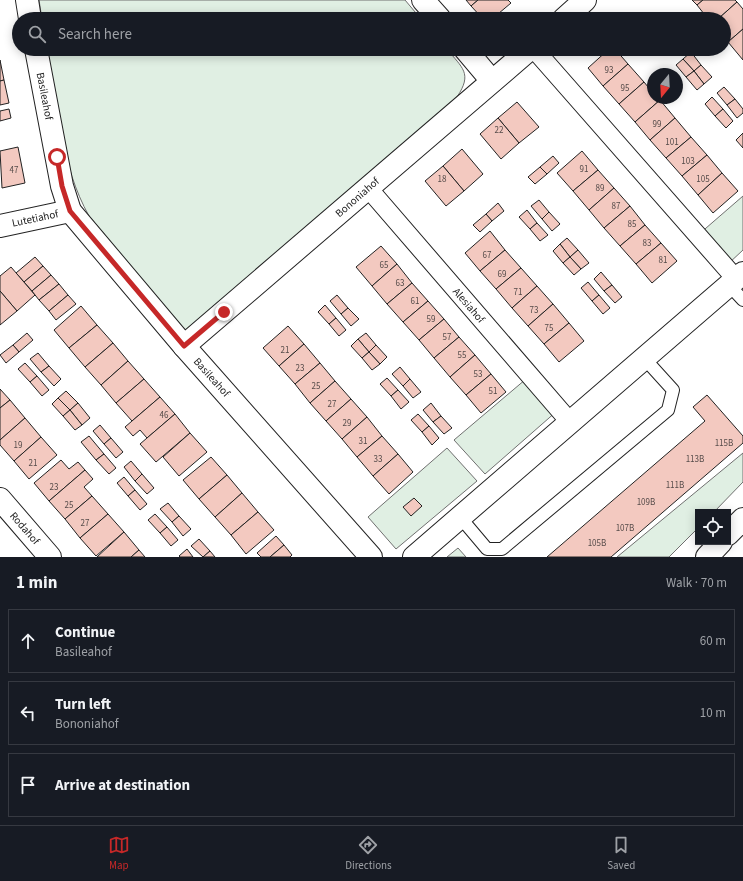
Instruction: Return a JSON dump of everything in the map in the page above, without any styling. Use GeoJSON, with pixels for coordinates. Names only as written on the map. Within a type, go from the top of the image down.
{"type":"FeatureCollection","features":[{"type":"Feature","properties":{"kind":"street"},"geometry":{"type":"LineString","coordinates":[[26,0],[29,12]]}},
{"type":"Feature","properties":{"kind":"street"},"geometry":{"type":"LineString","coordinates":[[424,0],[434,12]]}},
{"type":"Feature","properties":{"kind":"street"},"geometry":{"type":"LineString","coordinates":[[572,12],[585,0]]}},
{"type":"Feature","properties":{"kind":"street","name":"Basileahof"},"geometry":{"type":"LineString","coordinates":[[37,56],[62,186],[70,211],[184,346],[371,557]]}},
{"type":"Feature","properties":{"kind":"street"},"geometry":{"type":"LineString","coordinates":[[471,56],[492,81]]}},
{"type":"Feature","properties":{"kind":"street","name":"Bononiahof"},"geometry":{"type":"LineString","coordinates":[[184,346],[522,56]]}},
{"type":"Feature","properties":{"kind":"street"},"geometry":{"type":"LineString","coordinates":[[414,557],[644,358],[738,284],[540,56]]}},
{"type":"Feature","properties":{"kind":"street","name":"Alesiahof"},"geometry":{"type":"LineString","coordinates":[[368,188],[570,422]]}},
{"type":"Feature","properties":{"kind":"street","name":"Lutetiahof"},"geometry":{"type":"LineString","coordinates":[[0,226],[70,211]]}},
{"type":"Feature","properties":{"kind":"street","name":"Rodahof"},"geometry":{"type":"LineString","coordinates":[[0,499],[50,557]]}},
{"type":"Feature","properties":{"kind":"street"},"geometry":{"type":"LineString","coordinates":[[731,531],[743,519]]}},
{"type":"Feature","properties":{"kind":"street"},"geometry":{"type":"LineString","coordinates":[[707,557],[718,545]]}},
{"type":"Feature","properties":{"kind":"lane"},"geometry":{"type":"LineString","coordinates":[[460,517],[487,549],[502,549],[668,410],[673,390],[644,358]]}},
{"type":"Feature","properties":{"kind":"green space"},"geometry":{"type":"Polygon","coordinates":[[[39,0],[405,0],[415,12],[41,12],[39,0]]]}},
{"type":"Feature","properties":{"kind":"green space"},"geometry":{"type":"Polygon","coordinates":[[[48,56],[453,56],[461,66],[465,76],[462,89],[457,97],[188,335],[89,216],[72,177],[57,113],[48,56]]]}},
{"type":"Feature","properties":{"kind":"green space"},"geometry":{"type":"Polygon","coordinates":[[[743,196],[743,250],[728,264],[698,235],[743,196]]]}},
{"type":"Feature","properties":{"kind":"green space"},"geometry":{"type":"Polygon","coordinates":[[[526,379],[557,411],[485,474],[454,440],[526,379]]]}},
{"type":"Feature","properties":{"kind":"green space"},"geometry":{"type":"Polygon","coordinates":[[[447,448],[477,481],[396,549],[368,517],[447,448]]]}},
{"type":"Feature","properties":{"kind":"green space"},"geometry":{"type":"Polygon","coordinates":[[[743,453],[743,482],[717,509],[695,509],[695,531],[669,557],[617,557],[743,453]]]}},
{"type":"Feature","properties":{"kind":"green space"},"geometry":{"type":"Polygon","coordinates":[[[458,548],[466,557],[447,557],[458,548]]]}},
{"type":"Feature","properties":{"kind":"building"},"geometry":{"type":"Polygon","coordinates":[[[466,0],[478,0],[471,6],[466,0]]]}},
{"type":"Feature","properties":{"kind":"building"},"geometry":{"type":"Polygon","coordinates":[[[478,0],[508,0],[511,3],[500,12],[477,12],[471,6],[478,0]]]}},
{"type":"Feature","properties":{"kind":"building"},"geometry":{"type":"Polygon","coordinates":[[[692,0],[703,0],[697,5],[692,0]]]}},
{"type":"Feature","properties":{"kind":"building"},"geometry":{"type":"Polygon","coordinates":[[[703,0],[735,0],[737,2],[726,12],[702,12],[697,5],[703,0]]]}},
{"type":"Feature","properties":{"kind":"building"},"geometry":{"type":"Polygon","coordinates":[[[737,2],[743,9],[743,29],[731,39],[731,12],[726,12],[737,2]]]}},
{"type":"Feature","properties":{"kind":"building"},"geometry":{"type":"Polygon","coordinates":[[[743,29],[743,60],[731,46],[731,39],[743,29]]]}},
{"type":"Feature","properties":{"kind":"building"},"geometry":{"type":"Polygon","coordinates":[[[601,56],[621,56],[628,64],[603,86],[588,68],[601,56]]]}},
{"type":"Feature","properties":{"kind":"building"},"geometry":{"type":"Polygon","coordinates":[[[686,56],[694,56],[701,65],[694,71],[683,59],[686,56]]]}},
{"type":"Feature","properties":{"kind":"building"},"geometry":{"type":"Polygon","coordinates":[[[683,59],[694,71],[686,77],[683,73],[683,68],[678,68],[676,65],[683,59]]]}},
{"type":"Feature","properties":{"kind":"building"},"geometry":{"type":"Polygon","coordinates":[[[0,60],[4,80],[0,81],[0,60]]]}},
{"type":"Feature","properties":{"kind":"building"},"geometry":{"type":"Polygon","coordinates":[[[628,64],[644,82],[619,104],[603,86],[628,64]]]}},
{"type":"Feature","properties":{"kind":"building"},"geometry":{"type":"Polygon","coordinates":[[[701,65],[712,77],[704,84],[694,71],[701,65]]]}},
{"type":"Feature","properties":{"kind":"building"},"geometry":{"type":"Polygon","coordinates":[[[694,71],[704,84],[697,90],[686,77],[694,71]]]}},
{"type":"Feature","properties":{"kind":"building"},"geometry":{"type":"Polygon","coordinates":[[[4,80],[9,103],[0,105],[0,81],[4,80]]]}},
{"type":"Feature","properties":{"kind":"building"},"geometry":{"type":"Polygon","coordinates":[[[644,82],[647,86],[647,104],[655,104],[635,122],[619,104],[644,82]]]}},
{"type":"Feature","properties":{"kind":"building"},"geometry":{"type":"Polygon","coordinates":[[[724,87],[735,99],[727,105],[717,93],[724,87]]]}},
{"type":"Feature","properties":{"kind":"building"},"geometry":{"type":"Polygon","coordinates":[[[712,97],[723,109],[715,116],[705,104],[712,97]]]}},
{"type":"Feature","properties":{"kind":"building"},"geometry":{"type":"Polygon","coordinates":[[[735,99],[743,109],[743,113],[737,118],[727,105],[735,99]]]}},
{"type":"Feature","properties":{"kind":"building"},"geometry":{"type":"Polygon","coordinates":[[[517,102],[539,127],[519,143],[498,118],[517,102]]]}},
{"type":"Feature","properties":{"kind":"building"},"geometry":{"type":"Polygon","coordinates":[[[655,104],[663,104],[675,118],[650,140],[635,122],[655,104]]]}},
{"type":"Feature","properties":{"kind":"building"},"geometry":{"type":"Polygon","coordinates":[[[9,109],[11,118],[0,121],[0,111],[9,109]]]}},
{"type":"Feature","properties":{"kind":"building"},"geometry":{"type":"Polygon","coordinates":[[[723,109],[733,121],[726,128],[715,116],[723,109]]]}},
{"type":"Feature","properties":{"kind":"building"},"geometry":{"type":"Polygon","coordinates":[[[498,118],[519,143],[501,159],[480,134],[498,118]]]}},
{"type":"Feature","properties":{"kind":"building"},"geometry":{"type":"Polygon","coordinates":[[[675,118],[691,137],[666,158],[650,140],[675,118]]]}},
{"type":"Feature","properties":{"kind":"building"},"geometry":{"type":"Polygon","coordinates":[[[743,133],[743,148],[736,140],[743,133]]]}},
{"type":"Feature","properties":{"kind":"building"},"geometry":{"type":"Polygon","coordinates":[[[691,137],[707,155],[682,176],[666,158],[691,137]]]}},
{"type":"Feature","properties":{"kind":"building"},"geometry":{"type":"Polygon","coordinates":[[[18,147],[25,183],[2,188],[0,151],[18,147]]]}},
{"type":"Feature","properties":{"kind":"building"},"geometry":{"type":"Polygon","coordinates":[[[462,149],[483,174],[464,191],[443,166],[462,149]]]}},
{"type":"Feature","properties":{"kind":"building"},"geometry":{"type":"Polygon","coordinates":[[[582,151],[598,170],[573,191],[557,173],[582,151]]]}},
{"type":"Feature","properties":{"kind":"building"},"geometry":{"type":"Polygon","coordinates":[[[707,155],[722,173],[698,195],[682,176],[707,155]]]}},
{"type":"Feature","properties":{"kind":"building"},"geometry":{"type":"Polygon","coordinates":[[[553,156],[559,163],[547,174],[540,167],[553,156]]]}},
{"type":"Feature","properties":{"kind":"building"},"geometry":{"type":"Polygon","coordinates":[[[443,166],[464,191],[446,206],[425,181],[443,166]]]}},
{"type":"Feature","properties":{"kind":"building"},"geometry":{"type":"Polygon","coordinates":[[[540,167],[547,174],[535,184],[528,177],[540,167]]]}},
{"type":"Feature","properties":{"kind":"building"},"geometry":{"type":"Polygon","coordinates":[[[598,170],[614,188],[589,210],[573,191],[598,170]]]}},
{"type":"Feature","properties":{"kind":"building"},"geometry":{"type":"Polygon","coordinates":[[[722,173],[738,191],[713,213],[698,195],[722,173]]]}},
{"type":"Feature","properties":{"kind":"building"},"geometry":{"type":"Polygon","coordinates":[[[614,188],[630,206],[604,228],[589,210],[614,188]]]}},
{"type":"Feature","properties":{"kind":"building"},"geometry":{"type":"Polygon","coordinates":[[[539,200],[549,212],[542,219],[531,206],[539,200]]]}},
{"type":"Feature","properties":{"kind":"building"},"geometry":{"type":"Polygon","coordinates":[[[498,203],[504,211],[492,221],[486,214],[498,203]]]}},
{"type":"Feature","properties":{"kind":"building"},"geometry":{"type":"Polygon","coordinates":[[[630,206],[645,225],[620,246],[604,228],[630,206]]]}},
{"type":"Feature","properties":{"kind":"building"},"geometry":{"type":"Polygon","coordinates":[[[527,210],[537,223],[530,229],[519,217],[527,210]]]}},
{"type":"Feature","properties":{"kind":"building"},"geometry":{"type":"Polygon","coordinates":[[[549,212],[560,224],[552,231],[542,219],[549,212]]]}},
{"type":"Feature","properties":{"kind":"building"},"geometry":{"type":"Polygon","coordinates":[[[486,214],[492,221],[480,232],[473,225],[486,214]]]}},
{"type":"Feature","properties":{"kind":"building"},"geometry":{"type":"Polygon","coordinates":[[[537,223],[548,235],[540,241],[530,229],[537,223]]]}},
{"type":"Feature","properties":{"kind":"building"},"geometry":{"type":"Polygon","coordinates":[[[645,225],[661,243],[636,264],[620,246],[645,225]]]}},
{"type":"Feature","properties":{"kind":"building"},"geometry":{"type":"Polygon","coordinates":[[[490,231],[505,250],[480,271],[465,253],[490,231]]]}},
{"type":"Feature","properties":{"kind":"building"},"geometry":{"type":"Polygon","coordinates":[[[567,238],[578,250],[570,257],[560,244],[567,238]]]}},
{"type":"Feature","properties":{"kind":"building"},"geometry":{"type":"Polygon","coordinates":[[[661,243],[677,261],[652,283],[636,264],[661,243]]]}},
{"type":"Feature","properties":{"kind":"building"},"geometry":{"type":"Polygon","coordinates":[[[560,244],[570,257],[563,263],[553,251],[560,244]]]}},
{"type":"Feature","properties":{"kind":"building"},"geometry":{"type":"Polygon","coordinates":[[[381,246],[397,264],[372,286],[356,267],[381,246]]]}},
{"type":"Feature","properties":{"kind":"building"},"geometry":{"type":"Polygon","coordinates":[[[505,250],[521,268],[496,289],[480,271],[505,250]]]}},
{"type":"Feature","properties":{"kind":"building"},"geometry":{"type":"Polygon","coordinates":[[[578,250],[589,263],[581,269],[570,257],[578,250]]]}},
{"type":"Feature","properties":{"kind":"building"},"geometry":{"type":"Polygon","coordinates":[[[35,257],[43,266],[24,282],[16,273],[35,257]]]}},
{"type":"Feature","properties":{"kind":"building"},"geometry":{"type":"Polygon","coordinates":[[[570,257],[581,269],[574,275],[563,263],[570,257]]]}},
{"type":"Feature","properties":{"kind":"building"},"geometry":{"type":"Polygon","coordinates":[[[397,264],[412,283],[387,304],[372,286],[397,264]]]}},
{"type":"Feature","properties":{"kind":"building"},"geometry":{"type":"Polygon","coordinates":[[[43,266],[51,275],[32,291],[24,282],[43,266]]]}},
{"type":"Feature","properties":{"kind":"building"},"geometry":{"type":"Polygon","coordinates":[[[11,267],[35,295],[17,311],[0,291],[0,276],[11,267]]]}},
{"type":"Feature","properties":{"kind":"building"},"geometry":{"type":"Polygon","coordinates":[[[521,268],[537,286],[512,308],[496,289],[521,268]]]}},
{"type":"Feature","properties":{"kind":"building"},"geometry":{"type":"Polygon","coordinates":[[[601,272],[612,285],[604,291],[594,279],[601,272]]]}},
{"type":"Feature","properties":{"kind":"building"},"geometry":{"type":"Polygon","coordinates":[[[51,275],[59,284],[39,300],[32,291],[51,275]]]}},
{"type":"Feature","properties":{"kind":"building"},"geometry":{"type":"Polygon","coordinates":[[[588,282],[599,295],[592,301],[581,288],[588,282]]]}},
{"type":"Feature","properties":{"kind":"building"},"geometry":{"type":"Polygon","coordinates":[[[412,283],[428,301],[403,322],[387,304],[412,283]]]}},
{"type":"Feature","properties":{"kind":"building"},"geometry":{"type":"Polygon","coordinates":[[[59,284],[68,295],[49,311],[39,300],[59,284]]]}},
{"type":"Feature","properties":{"kind":"building"},"geometry":{"type":"Polygon","coordinates":[[[612,285],[622,297],[615,303],[604,291],[612,285]]]}},
{"type":"Feature","properties":{"kind":"building"},"geometry":{"type":"Polygon","coordinates":[[[537,286],[553,304],[528,326],[512,308],[537,286]]]}},
{"type":"Feature","properties":{"kind":"building"},"geometry":{"type":"Polygon","coordinates":[[[0,291],[17,311],[0,325],[0,291]]]}},
{"type":"Feature","properties":{"kind":"building"},"geometry":{"type":"Polygon","coordinates":[[[68,295],[76,304],[56,320],[49,311],[68,295]]]}},
{"type":"Feature","properties":{"kind":"building"},"geometry":{"type":"Polygon","coordinates":[[[337,295],[348,308],[341,314],[330,301],[337,295]]]}},
{"type":"Feature","properties":{"kind":"building"},"geometry":{"type":"Polygon","coordinates":[[[599,295],[610,308],[603,314],[592,301],[599,295]]]}},
{"type":"Feature","properties":{"kind":"building"},"geometry":{"type":"Polygon","coordinates":[[[428,301],[444,319],[419,340],[403,322],[428,301]]]}},
{"type":"Feature","properties":{"kind":"building"},"geometry":{"type":"Polygon","coordinates":[[[553,304],[569,323],[544,344],[528,326],[553,304]]]}},
{"type":"Feature","properties":{"kind":"building"},"geometry":{"type":"Polygon","coordinates":[[[325,305],[336,318],[329,324],[318,312],[325,305]]]}},
{"type":"Feature","properties":{"kind":"building"},"geometry":{"type":"Polygon","coordinates":[[[81,306],[97,325],[69,348],[54,330],[81,306]]]}},
{"type":"Feature","properties":{"kind":"building"},"geometry":{"type":"Polygon","coordinates":[[[348,308],[359,319],[351,326],[341,314],[348,308]]]}},
{"type":"Feature","properties":{"kind":"building"},"geometry":{"type":"Polygon","coordinates":[[[336,318],[346,330],[339,336],[329,324],[336,318]]]}},
{"type":"Feature","properties":{"kind":"building"},"geometry":{"type":"Polygon","coordinates":[[[444,319],[459,337],[434,358],[419,340],[444,319]]]}},
{"type":"Feature","properties":{"kind":"building"},"geometry":{"type":"Polygon","coordinates":[[[569,323],[584,341],[559,362],[544,344],[569,323]]]}},
{"type":"Feature","properties":{"kind":"building"},"geometry":{"type":"Polygon","coordinates":[[[97,325],[113,343],[85,367],[69,348],[97,325]]]}},
{"type":"Feature","properties":{"kind":"building"},"geometry":{"type":"Polygon","coordinates":[[[288,326],[304,344],[279,366],[263,348],[288,326]]]}},
{"type":"Feature","properties":{"kind":"building"},"geometry":{"type":"Polygon","coordinates":[[[27,333],[33,340],[19,352],[13,345],[27,333]]]}},
{"type":"Feature","properties":{"kind":"building"},"geometry":{"type":"Polygon","coordinates":[[[366,333],[376,345],[369,352],[358,339],[366,333]]]}},
{"type":"Feature","properties":{"kind":"building"},"geometry":{"type":"Polygon","coordinates":[[[459,337],[475,355],[450,377],[434,358],[459,337]]]}},
{"type":"Feature","properties":{"kind":"building"},"geometry":{"type":"Polygon","coordinates":[[[358,339],[369,352],[362,358],[351,346],[358,339]]]}},
{"type":"Feature","properties":{"kind":"building"},"geometry":{"type":"Polygon","coordinates":[[[113,343],[128,361],[101,385],[85,367],[113,343]]]}},
{"type":"Feature","properties":{"kind":"building"},"geometry":{"type":"Polygon","coordinates":[[[304,344],[320,363],[295,384],[279,366],[304,344]]]}},
{"type":"Feature","properties":{"kind":"building"},"geometry":{"type":"Polygon","coordinates":[[[13,345],[19,352],[6,363],[0,355],[13,345]]]}},
{"type":"Feature","properties":{"kind":"building"},"geometry":{"type":"Polygon","coordinates":[[[376,345],[387,357],[380,364],[369,352],[376,345]]]}},
{"type":"Feature","properties":{"kind":"building"},"geometry":{"type":"Polygon","coordinates":[[[369,352],[380,364],[372,370],[362,358],[369,352]]]}},
{"type":"Feature","properties":{"kind":"building"},"geometry":{"type":"Polygon","coordinates":[[[38,353],[49,366],[41,372],[30,359],[38,353]]]}},
{"type":"Feature","properties":{"kind":"building"},"geometry":{"type":"Polygon","coordinates":[[[475,355],[491,374],[466,395],[450,377],[475,355]]]}},
{"type":"Feature","properties":{"kind":"building"},"geometry":{"type":"Polygon","coordinates":[[[128,361],[144,379],[116,403],[101,385],[128,361]]]}},
{"type":"Feature","properties":{"kind":"building"},"geometry":{"type":"Polygon","coordinates":[[[25,363],[37,376],[30,382],[18,369],[25,363]]]}},
{"type":"Feature","properties":{"kind":"building"},"geometry":{"type":"Polygon","coordinates":[[[320,363],[335,381],[310,403],[295,384],[320,363]]]}},
{"type":"Feature","properties":{"kind":"building"},"geometry":{"type":"Polygon","coordinates":[[[49,366],[61,379],[54,386],[41,372],[49,366]]]}},
{"type":"Feature","properties":{"kind":"building"},"geometry":{"type":"Polygon","coordinates":[[[400,367],[410,379],[403,386],[392,374],[400,367]]]}},
{"type":"Feature","properties":{"kind":"building"},"geometry":{"type":"Polygon","coordinates":[[[491,374],[506,392],[481,413],[466,395],[491,374]]]}},
{"type":"Feature","properties":{"kind":"building"},"geometry":{"type":"Polygon","coordinates":[[[37,376],[49,390],[42,396],[30,382],[37,376]]]}},
{"type":"Feature","properties":{"kind":"building"},"geometry":{"type":"Polygon","coordinates":[[[387,378],[398,390],[391,396],[380,384],[387,378]]]}},
{"type":"Feature","properties":{"kind":"building"},"geometry":{"type":"Polygon","coordinates":[[[144,379],[160,397],[132,421],[116,403],[144,379]]]}},
{"type":"Feature","properties":{"kind":"building"},"geometry":{"type":"Polygon","coordinates":[[[410,379],[421,392],[413,398],[403,386],[410,379]]]}},
{"type":"Feature","properties":{"kind":"building"},"geometry":{"type":"Polygon","coordinates":[[[335,381],[351,399],[326,421],[310,403],[335,381]]]}},
{"type":"Feature","properties":{"kind":"building"},"geometry":{"type":"Polygon","coordinates":[[[0,389],[10,400],[0,408],[0,389]]]}},
{"type":"Feature","properties":{"kind":"building"},"geometry":{"type":"Polygon","coordinates":[[[398,390],[409,402],[401,409],[391,396],[398,390]]]}},
{"type":"Feature","properties":{"kind":"building"},"geometry":{"type":"Polygon","coordinates":[[[66,391],[78,403],[70,410],[58,398],[66,391]]]}},
{"type":"Feature","properties":{"kind":"building"},"geometry":{"type":"Polygon","coordinates":[[[707,395],[743,436],[743,443],[611,557],[547,557],[705,421],[693,407],[707,395]]]}},
{"type":"Feature","properties":{"kind":"building"},"geometry":{"type":"Polygon","coordinates":[[[160,397],[175,414],[147,438],[140,430],[133,436],[125,427],[160,397]]]}},
{"type":"Feature","properties":{"kind":"building"},"geometry":{"type":"Polygon","coordinates":[[[58,398],[70,410],[63,416],[52,404],[58,398]]]}},
{"type":"Feature","properties":{"kind":"building"},"geometry":{"type":"Polygon","coordinates":[[[351,399],[367,417],[342,439],[326,421],[351,399]]]}},
{"type":"Feature","properties":{"kind":"building"},"geometry":{"type":"Polygon","coordinates":[[[10,400],[25,418],[0,440],[0,408],[10,400]]]}},
{"type":"Feature","properties":{"kind":"building"},"geometry":{"type":"Polygon","coordinates":[[[78,403],[90,418],[82,425],[70,410],[78,403]]]}},
{"type":"Feature","properties":{"kind":"building"},"geometry":{"type":"Polygon","coordinates":[[[431,403],[441,416],[433,422],[423,410],[431,403]]]}},
{"type":"Feature","properties":{"kind":"building"},"geometry":{"type":"Polygon","coordinates":[[[70,410],[82,425],[75,430],[63,416],[70,410]]]}},
{"type":"Feature","properties":{"kind":"building"},"geometry":{"type":"Polygon","coordinates":[[[175,414],[190,433],[156,462],[140,444],[175,414]]]}},
{"type":"Feature","properties":{"kind":"building"},"geometry":{"type":"Polygon","coordinates":[[[418,414],[429,426],[422,432],[411,420],[418,414]]]}},
{"type":"Feature","properties":{"kind":"building"},"geometry":{"type":"Polygon","coordinates":[[[441,416],[452,428],[444,434],[433,422],[441,416]]]}},
{"type":"Feature","properties":{"kind":"building"},"geometry":{"type":"Polygon","coordinates":[[[367,417],[382,436],[357,457],[342,439],[367,417]]]}},
{"type":"Feature","properties":{"kind":"building"},"geometry":{"type":"Polygon","coordinates":[[[25,418],[41,437],[14,461],[0,445],[0,440],[25,418]]]}},
{"type":"Feature","properties":{"kind":"building"},"geometry":{"type":"Polygon","coordinates":[[[100,425],[111,438],[104,444],[93,431],[100,425]]]}},
{"type":"Feature","properties":{"kind":"building"},"geometry":{"type":"Polygon","coordinates":[[[429,426],[439,438],[432,445],[422,432],[429,426]]]}},
{"type":"Feature","properties":{"kind":"building"},"geometry":{"type":"Polygon","coordinates":[[[190,433],[207,452],[179,476],[163,457],[190,433]]]}},
{"type":"Feature","properties":{"kind":"building"},"geometry":{"type":"Polygon","coordinates":[[[89,436],[104,454],[96,460],[81,442],[89,436]]]}},
{"type":"Feature","properties":{"kind":"building"},"geometry":{"type":"Polygon","coordinates":[[[382,436],[398,454],[373,476],[357,457],[382,436]]]}},
{"type":"Feature","properties":{"kind":"building"},"geometry":{"type":"Polygon","coordinates":[[[41,437],[57,455],[29,479],[14,461],[41,437]]]}},
{"type":"Feature","properties":{"kind":"building"},"geometry":{"type":"Polygon","coordinates":[[[111,438],[123,452],[116,458],[104,444],[111,438]]]}},
{"type":"Feature","properties":{"kind":"building"},"geometry":{"type":"Polygon","coordinates":[[[104,454],[116,468],[109,474],[96,460],[104,454]]]}},
{"type":"Feature","properties":{"kind":"building"},"geometry":{"type":"Polygon","coordinates":[[[398,454],[413,472],[389,494],[373,476],[398,454]]]}},
{"type":"Feature","properties":{"kind":"building"},"geometry":{"type":"Polygon","coordinates":[[[211,457],[227,475],[199,499],[183,480],[211,457]]]}},
{"type":"Feature","properties":{"kind":"building"},"geometry":{"type":"Polygon","coordinates":[[[61,460],[69,469],[78,462],[85,470],[49,501],[34,483],[61,460]]]}},
{"type":"Feature","properties":{"kind":"building"},"geometry":{"type":"Polygon","coordinates":[[[131,461],[142,474],[135,481],[124,467],[131,461]]]}},
{"type":"Feature","properties":{"kind":"building"},"geometry":{"type":"Polygon","coordinates":[[[85,470],[93,479],[84,487],[92,496],[65,519],[49,501],[85,470]]]}},
{"type":"Feature","properties":{"kind":"building"},"geometry":{"type":"Polygon","coordinates":[[[142,474],[154,488],[147,494],[135,481],[142,474]]]}},
{"type":"Feature","properties":{"kind":"building"},"geometry":{"type":"Polygon","coordinates":[[[227,475],[242,493],[215,517],[199,499],[227,475]]]}},
{"type":"Feature","properties":{"kind":"building"},"geometry":{"type":"Polygon","coordinates":[[[124,477],[135,490],[128,496],[117,483],[124,477]]]}},
{"type":"Feature","properties":{"kind":"building"},"geometry":{"type":"Polygon","coordinates":[[[135,490],[147,504],[140,510],[128,496],[135,490]]]}},
{"type":"Feature","properties":{"kind":"building"},"geometry":{"type":"Polygon","coordinates":[[[242,493],[258,512],[231,535],[215,517],[242,493]]]}},
{"type":"Feature","properties":{"kind":"building"},"geometry":{"type":"Polygon","coordinates":[[[92,496],[108,514],[80,538],[65,519],[92,496]]]}},
{"type":"Feature","properties":{"kind":"building"},"geometry":{"type":"Polygon","coordinates":[[[414,498],[422,506],[411,516],[403,507],[414,498]]]}},
{"type":"Feature","properties":{"kind":"building"},"geometry":{"type":"Polygon","coordinates":[[[168,503],[179,516],[172,522],[160,509],[168,503]]]}},
{"type":"Feature","properties":{"kind":"building"},"geometry":{"type":"Polygon","coordinates":[[[258,512],[274,530],[246,554],[231,535],[258,512]]]}},
{"type":"Feature","properties":{"kind":"building"},"geometry":{"type":"Polygon","coordinates":[[[108,514],[124,532],[96,556],[80,538],[108,514]]]}},
{"type":"Feature","properties":{"kind":"building"},"geometry":{"type":"Polygon","coordinates":[[[155,514],[167,527],[160,533],[148,520],[155,514]]]}},
{"type":"Feature","properties":{"kind":"building"},"geometry":{"type":"Polygon","coordinates":[[[179,516],[191,529],[183,536],[172,522],[179,516]]]}},
{"type":"Feature","properties":{"kind":"building"},"geometry":{"type":"Polygon","coordinates":[[[167,527],[178,540],[171,546],[160,533],[167,527]]]}},
{"type":"Feature","properties":{"kind":"building"},"geometry":{"type":"Polygon","coordinates":[[[124,532],[139,550],[131,557],[97,557],[124,532]]]}},
{"type":"Feature","properties":{"kind":"building"},"geometry":{"type":"Polygon","coordinates":[[[276,536],[284,545],[270,557],[261,557],[257,553],[276,536]]]}},
{"type":"Feature","properties":{"kind":"building"},"geometry":{"type":"Polygon","coordinates":[[[199,539],[210,551],[203,557],[191,546],[199,539]]]}},
{"type":"Feature","properties":{"kind":"building"},"geometry":{"type":"Polygon","coordinates":[[[284,545],[292,555],[290,557],[270,557],[284,545]]]}},
{"type":"Feature","properties":{"kind":"building"},"geometry":{"type":"Polygon","coordinates":[[[187,549],[193,557],[179,556],[187,549]]]}},
{"type":"Feature","properties":{"kind":"building"},"geometry":{"type":"Polygon","coordinates":[[[139,550],[145,557],[131,557],[139,550]]]}},
{"type":"Feature","properties":{"kind":"building"},"geometry":{"type":"Polygon","coordinates":[[[210,551],[215,557],[203,557],[210,551]]]}},
{"type":"Feature","properties":{"kind":"route"},"geometry":{"type":"LineString","coordinates":[[57,157],[62,186],[70,211],[184,346],[224,312]]}}]}
